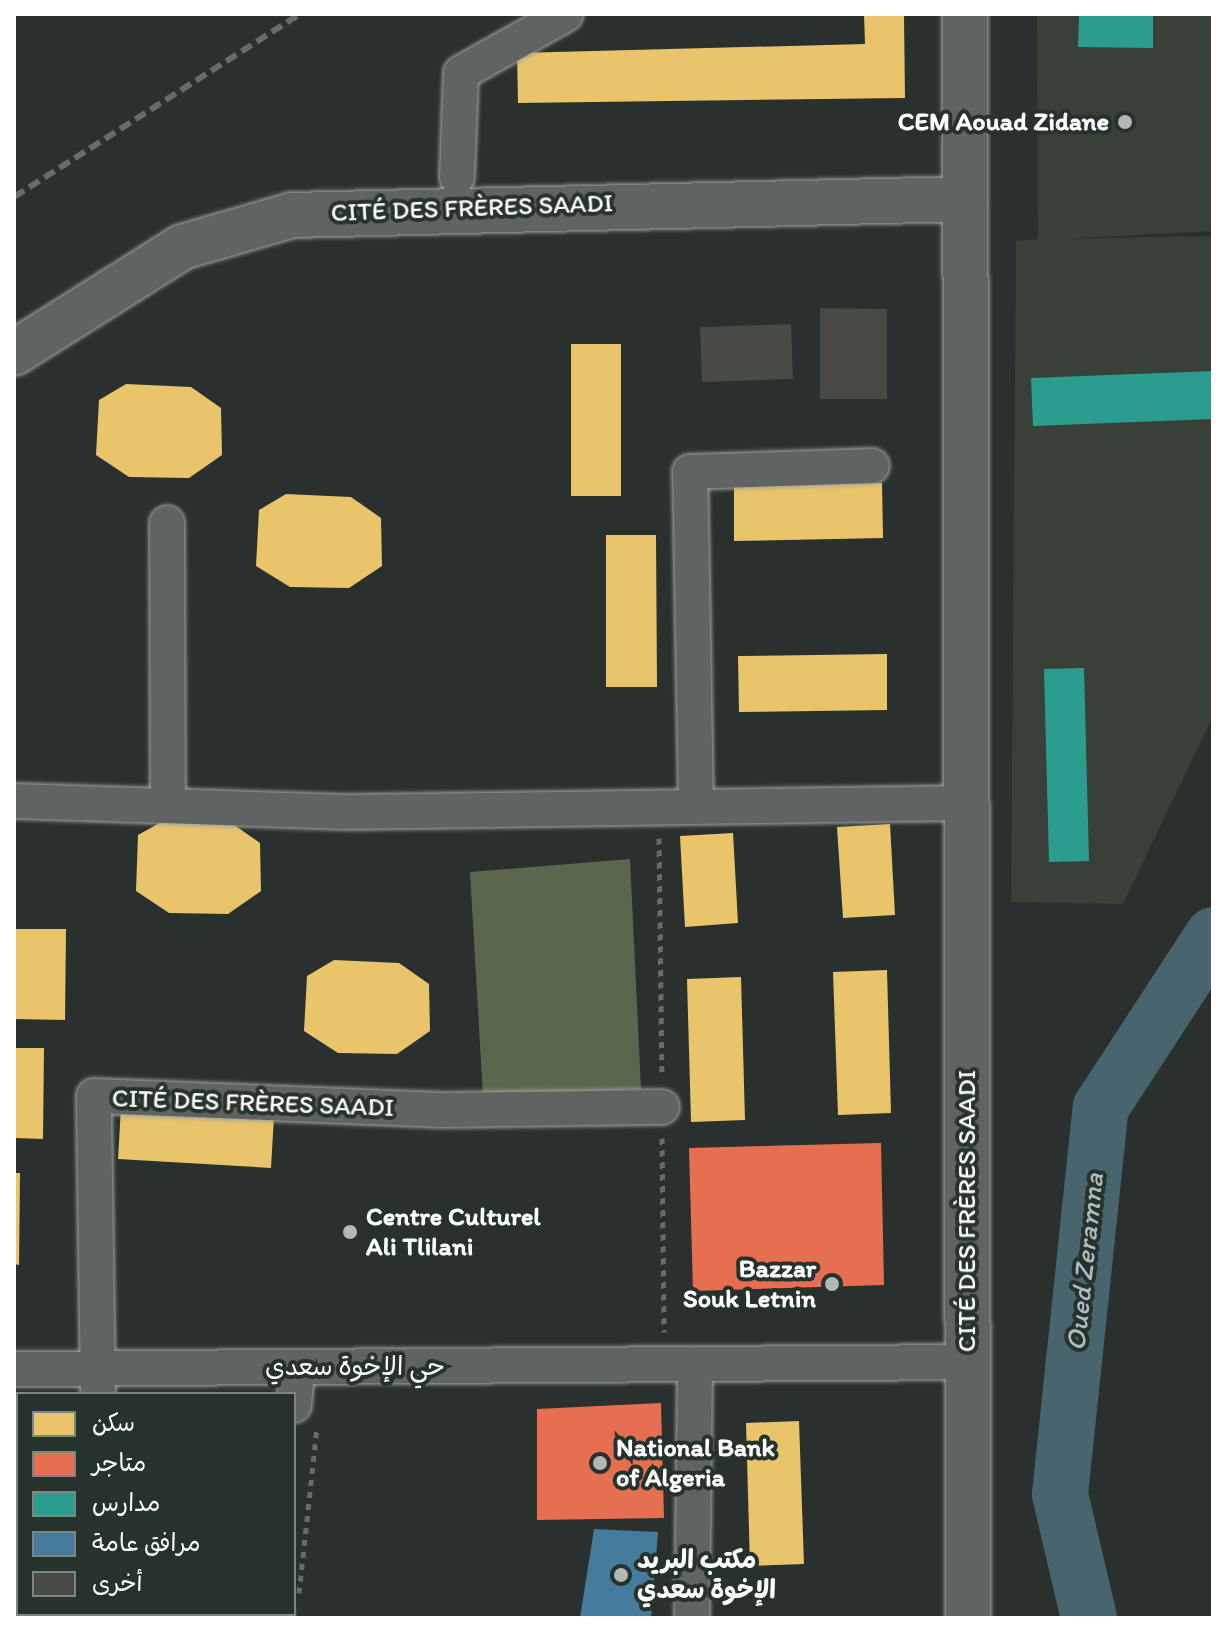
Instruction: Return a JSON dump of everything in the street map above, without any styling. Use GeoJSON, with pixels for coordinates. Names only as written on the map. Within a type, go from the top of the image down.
{"type":"FeatureCollection","features":[{"type":"Feature","properties":{"kind":"main road","name":"CITÉ DES FRÈRES SAADI"},"geometry":{"type":"LineString","coordinates":[[965,14],[968,1618]]}},
{"type":"Feature","properties":{"kind":"main road","name":"CITÉ DES FRÈRES SAADI"},"geometry":{"type":"LineString","coordinates":[[14,321],[174,226],[231,202],[286,188],[457,177],[965,184]]}},
{"type":"Feature","properties":{"kind":"main road","name":"CITÉ DES FRÈRES SAADI"},"geometry":{"type":"LineString","coordinates":[[14,353],[182,247],[292,215],[965,184]]}},
{"type":"Feature","properties":{"kind":"street","name":"CITÉ DES FRÈRES SAADI"},"geometry":{"type":"LineString","coordinates":[[457,177],[461,73],[566,14]]}},
{"type":"Feature","properties":{"kind":"street"},"geometry":{"type":"LineString","coordinates":[[696,804],[690,472],[872,466]]}},
{"type":"Feature","properties":{"kind":"street"},"geometry":{"type":"LineString","coordinates":[[167,523],[168,806]]}},
{"type":"Feature","properties":{"kind":"street"},"geometry":{"type":"LineString","coordinates":[[14,801],[346,812],[696,804],[968,803]]}},
{"type":"Feature","properties":{"kind":"street","name":"CITÉ DES FRÈRES SAADI"},"geometry":{"type":"LineString","coordinates":[[98,1382],[94,1096],[443,1110],[662,1107]]}},
{"type":"Feature","properties":{"kind":"street","name":"حي الإخوة سعدي"},"geometry":{"type":"LineString","coordinates":[[14,1369],[98,1382],[310,1367],[967,1362]]}},
{"type":"Feature","properties":{"kind":"street"},"geometry":{"type":"LineString","coordinates":[[692,1618],[695,1364]]}},
{"type":"Feature","properties":{"kind":"street"},"geometry":{"type":"LineString","coordinates":[[296,1400],[310,1367]]}},
{"type":"Feature","properties":{"kind":"path"},"geometry":{"type":"LineString","coordinates":[[296,1498],[310,1367]]}},
{"type":"Feature","properties":{"kind":"shaded area"},"geometry":{"type":"Polygon","coordinates":[[[1037,14],[1213,14],[1213,231],[1062,239],[1213,236],[1213,716],[1123,904],[1011,902],[1016,241],[1038,239],[1037,14]]]}},
{"type":"Feature","properties":{"kind":"green space"},"geometry":{"type":"Polygon","coordinates":[[[630,859],[641,1089],[483,1096],[470,872],[630,859]]]}},
{"type":"Feature","properties":{"kind":"building: سكن"},"geometry":{"type":"Polygon","coordinates":[[[864,14],[904,14],[905,98],[518,103],[517,53],[865,44],[864,14]]]}},
{"type":"Feature","properties":{"kind":"building: سكن"},"geometry":{"type":"Polygon","coordinates":[[[571,344],[621,344],[621,496],[571,496],[571,344]]]}},
{"type":"Feature","properties":{"kind":"building: سكن"},"geometry":{"type":"Polygon","coordinates":[[[126,384],[191,387],[221,408],[222,455],[189,478],[129,477],[96,455],[99,400],[126,384]]]}},
{"type":"Feature","properties":{"kind":"building: سكن"},"geometry":{"type":"Polygon","coordinates":[[[882,483],[883,538],[734,541],[734,485],[882,483]]]}},
{"type":"Feature","properties":{"kind":"building: سكن"},"geometry":{"type":"Polygon","coordinates":[[[286,494],[351,497],[381,518],[382,566],[349,588],[290,587],[256,566],[259,510],[286,494]]]}},
{"type":"Feature","properties":{"kind":"building: سكن"},"geometry":{"type":"Polygon","coordinates":[[[606,535],[656,535],[657,687],[606,687],[606,535]]]}},
{"type":"Feature","properties":{"kind":"building: سكن"},"geometry":{"type":"Polygon","coordinates":[[[887,654],[887,710],[739,712],[738,656],[887,654]]]}},
{"type":"Feature","properties":{"kind":"building: سكن"},"geometry":{"type":"Polygon","coordinates":[[[165,820],[230,822],[260,843],[261,891],[228,914],[169,913],[136,891],[138,835],[165,820]]]}},
{"type":"Feature","properties":{"kind":"building: سكن"},"geometry":{"type":"Polygon","coordinates":[[[890,824],[895,915],[843,918],[837,827],[890,824]]]}},
{"type":"Feature","properties":{"kind":"building: سكن"},"geometry":{"type":"Polygon","coordinates":[[[733,833],[738,923],[685,927],[680,836],[733,833]]]}},
{"type":"Feature","properties":{"kind":"building: سكن"},"geometry":{"type":"Polygon","coordinates":[[[15,929],[66,929],[65,1020],[14,1019],[15,929]]]}},
{"type":"Feature","properties":{"kind":"building: سكن"},"geometry":{"type":"Polygon","coordinates":[[[334,960],[399,963],[429,984],[430,1031],[397,1054],[338,1053],[304,1031],[307,976],[334,960]]]}},
{"type":"Feature","properties":{"kind":"building: سكن"},"geometry":{"type":"Polygon","coordinates":[[[887,970],[891,1113],[838,1115],[833,972],[887,970]]]}},
{"type":"Feature","properties":{"kind":"building: سكن"},"geometry":{"type":"Polygon","coordinates":[[[741,977],[745,1120],[691,1122],[687,979],[741,977]]]}},
{"type":"Feature","properties":{"kind":"building: سكن"},"geometry":{"type":"Polygon","coordinates":[[[14,1048],[44,1048],[43,1139],[14,1138],[14,1048]]]}},
{"type":"Feature","properties":{"kind":"building: سكن"},"geometry":{"type":"Polygon","coordinates":[[[121,1107],[274,1116],[271,1168],[118,1159],[121,1107]]]}},
{"type":"Feature","properties":{"kind":"building: سكن"},"geometry":{"type":"Polygon","coordinates":[[[14,1173],[20,1173],[19,1265],[14,1264],[14,1173]]]}},
{"type":"Feature","properties":{"kind":"building: سكن"},"geometry":{"type":"Polygon","coordinates":[[[799,1421],[804,1564],[750,1566],[746,1423],[799,1421]]]}},
{"type":"Feature","properties":{"kind":"building: سكن"},"geometry":{"type":"Polygon","coordinates":[[[14,1498],[16,1616],[62,1618],[14,1618],[14,1498]]]}},
{"type":"Feature","properties":{"kind":"building: سكن"},"geometry":{"type":"Polygon","coordinates":[[[168,1616],[258,1616],[258,1618],[168,1616]]]}},
{"type":"Feature","properties":{"kind":"building: متاجر"},"geometry":{"type":"Polygon","coordinates":[[[881,1143],[884,1285],[693,1291],[689,1148],[881,1143]]]}},
{"type":"Feature","properties":{"kind":"building: متاجر","name":"National Bank of Algeria"},"geometry":{"type":"Polygon","coordinates":[[[661,1403],[664,1518],[537,1520],[537,1409],[661,1403]]]}},
{"type":"Feature","properties":{"kind":"building: مدارس"},"geometry":{"type":"Polygon","coordinates":[[[1079,14],[1153,14],[1153,48],[1078,47],[1079,14]]]}},
{"type":"Feature","properties":{"kind":"building: مدارس"},"geometry":{"type":"Polygon","coordinates":[[[1213,371],[1213,419],[1033,426],[1031,378],[1213,371]]]}},
{"type":"Feature","properties":{"kind":"building: مدارس"},"geometry":{"type":"Polygon","coordinates":[[[1084,668],[1089,861],[1049,862],[1044,669],[1084,668]]]}},
{"type":"Feature","properties":{"kind":"building: مرافق عامة","name":"مكتب البريد الإخوة سعدي"},"geometry":{"type":"Polygon","coordinates":[[[594,1529],[658,1532],[651,1618],[580,1618],[594,1529]]]}},
{"type":"Feature","properties":{"kind":"building: أخرى"},"geometry":{"type":"Polygon","coordinates":[[[820,308],[887,309],[887,399],[820,399],[820,308]]]}},
{"type":"Feature","properties":{"kind":"building: أخرى"},"geometry":{"type":"Polygon","coordinates":[[[791,324],[793,379],[702,382],[700,327],[791,324]]]}},
{"type":"Feature","properties":{"kind":"waterway","name":"Oued Zeramna"},"geometry":{"type":"LineString","coordinates":[[1089,1618],[1060,1494],[1101,1107],[1213,935]]}},
{"type":"Feature","properties":{"kind":"railway"},"geometry":{"type":"LineString","coordinates":[[14,197],[300,14]]}},
{"type":"Feature","properties":{"kind":"place","name":"CEM Aouad Zidane"},"geometry":{"type":"Point","coordinates":[1125,122]}},
{"type":"Feature","properties":{"kind":"place","name":"Centre Culturel Ali Tlilani"},"geometry":{"type":"Point","coordinates":[350,1232]}},
{"type":"Feature","properties":{"kind":"place","name":"Bazzar Souk Letnin"},"geometry":{"type":"Point","coordinates":[832,1284]}},
{"type":"Feature","properties":{"kind":"place","name":"National Bank of Algeria"},"geometry":{"type":"Point","coordinates":[600,1463]}},
{"type":"Feature","properties":{"kind":"place","name":"مكتب البريد الإخوة سعدي"},"geometry":{"type":"Point","coordinates":[621,1575]}}]}
